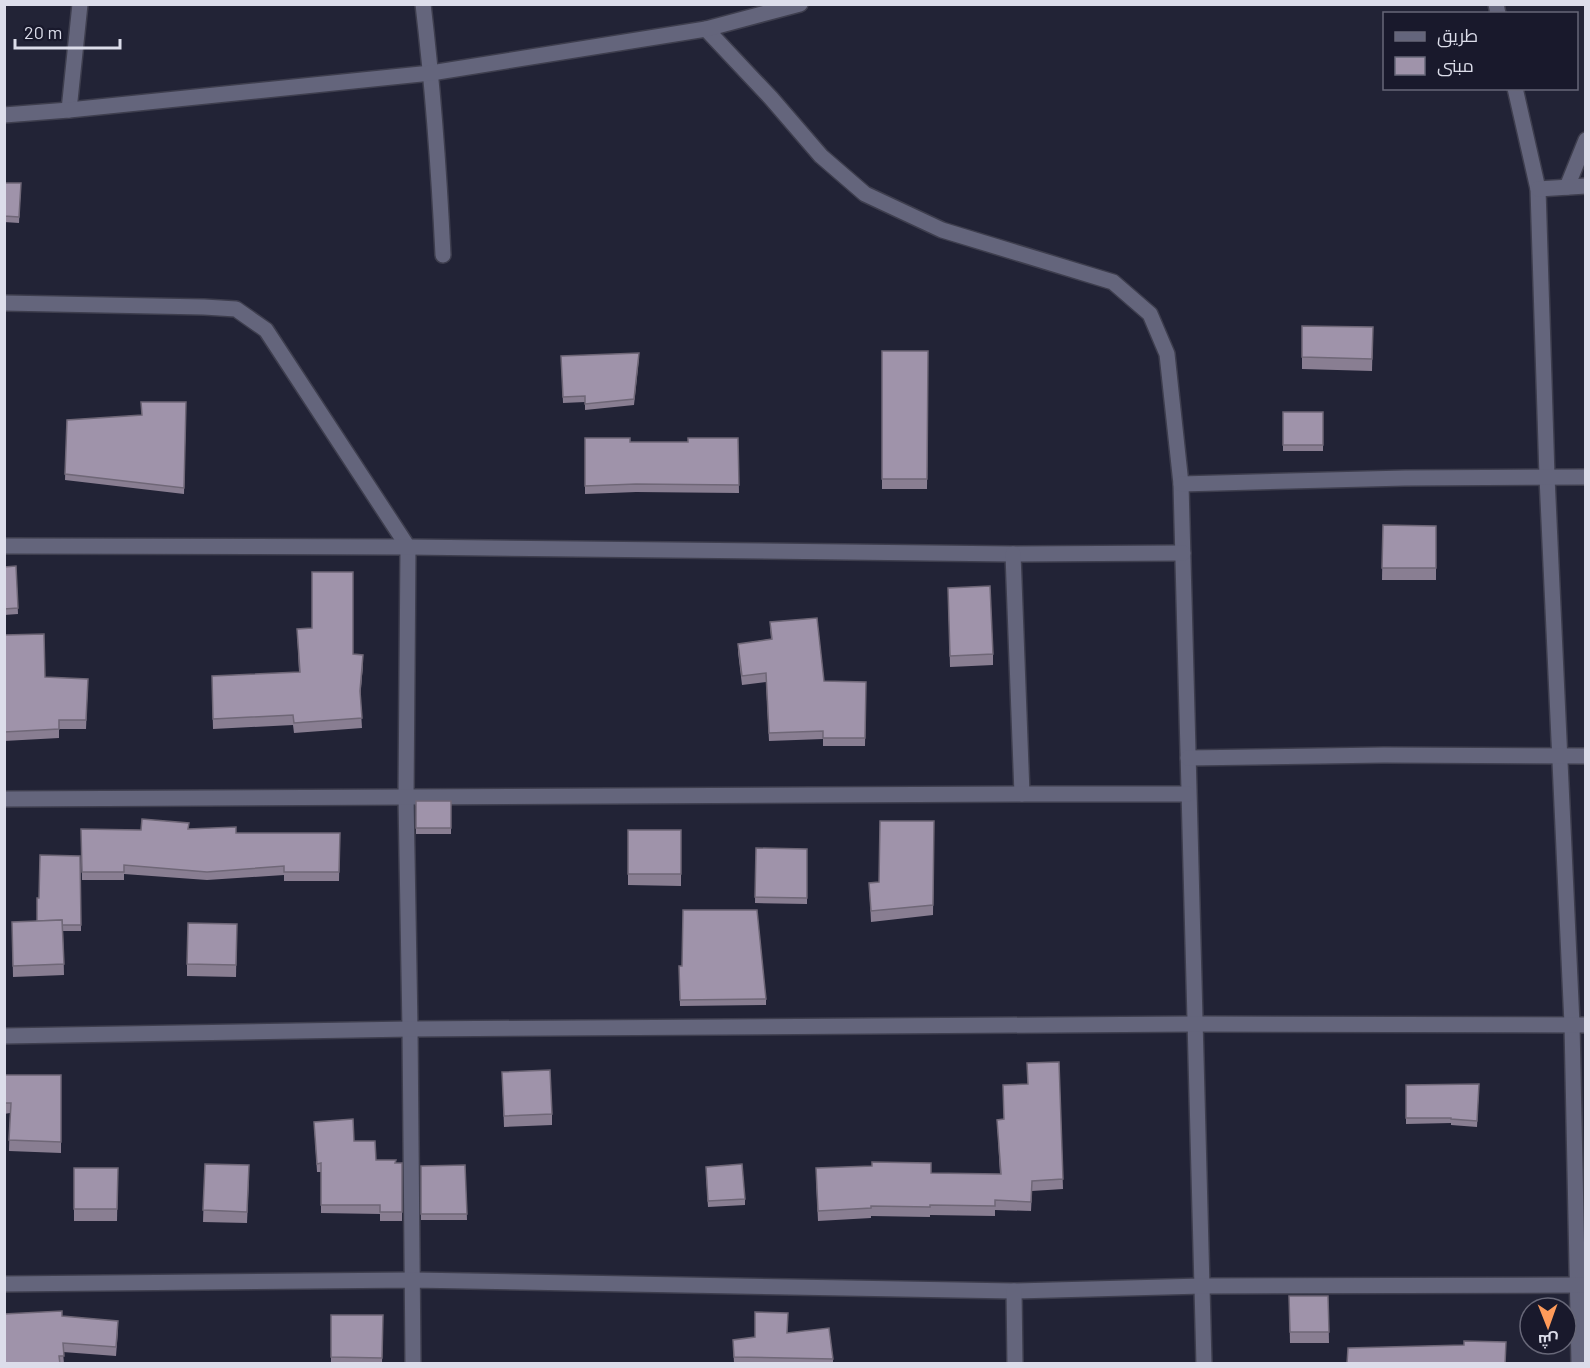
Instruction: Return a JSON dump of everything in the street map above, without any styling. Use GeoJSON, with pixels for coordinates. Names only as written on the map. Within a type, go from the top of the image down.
{"type":"FeatureCollection","features":[{"type":"Feature","properties":{"kind":"street"},"geometry":{"type":"LineString","coordinates":[[69,110],[80,4]]}},
{"type":"Feature","properties":{"kind":"street"},"geometry":{"type":"LineString","coordinates":[[423,4],[438,155],[443,255]]}},
{"type":"Feature","properties":{"kind":"street"},"geometry":{"type":"LineString","coordinates":[[4,115],[431,73],[706,29],[800,4]]}},
{"type":"Feature","properties":{"kind":"street"},"geometry":{"type":"LineString","coordinates":[[706,29],[771,98],[821,156],[865,194],[942,230],[1113,282],[1150,314],[1167,354],[1181,484],[1204,1364]]}},
{"type":"Feature","properties":{"kind":"street"},"geometry":{"type":"LineString","coordinates":[[1515,90],[1538,189],[1547,477],[1560,756],[1579,1025],[1582,1285],[1579,1364]]}},
{"type":"Feature","properties":{"kind":"street"},"geometry":{"type":"LineString","coordinates":[[1567,187],[1586,140]]}},
{"type":"Feature","properties":{"kind":"street"},"geometry":{"type":"LineString","coordinates":[[1538,189],[1586,186]]}},
{"type":"Feature","properties":{"kind":"street"},"geometry":{"type":"LineString","coordinates":[[4,303],[236,309],[266,330],[408,547],[406,797],[413,1280],[412,1364]]}},
{"type":"Feature","properties":{"kind":"street"},"geometry":{"type":"LineString","coordinates":[[1181,484],[1405,478],[1586,477]]}},
{"type":"Feature","properties":{"kind":"street"},"geometry":{"type":"LineString","coordinates":[[4,546],[1183,554]]}},
{"type":"Feature","properties":{"kind":"street"},"geometry":{"type":"LineString","coordinates":[[1013,554],[1022,794]]}},
{"type":"Feature","properties":{"kind":"street"},"geometry":{"type":"LineString","coordinates":[[1188,758],[1384,755],[1586,756]]}},
{"type":"Feature","properties":{"kind":"street"},"geometry":{"type":"LineString","coordinates":[[4,799],[1188,794]]}},
{"type":"Feature","properties":{"kind":"street"},"geometry":{"type":"LineString","coordinates":[[4,1036],[410,1029],[1194,1024],[1579,1025]]}},
{"type":"Feature","properties":{"kind":"street"},"geometry":{"type":"LineString","coordinates":[[4,1284],[413,1280],[1014,1291],[1202,1286],[1582,1285]]}},
{"type":"Feature","properties":{"kind":"street"},"geometry":{"type":"LineString","coordinates":[[1014,1291],[1015,1364]]}},
{"type":"Feature","properties":{"kind":"building"},"geometry":{"type":"Polygon","coordinates":[[[4,183],[21,183],[19,217],[4,216],[4,183]]]}},
{"type":"Feature","properties":{"kind":"building"},"geometry":{"type":"Polygon","coordinates":[[[1302,326],[1373,327],[1372,359],[1302,357],[1302,326]]]}},
{"type":"Feature","properties":{"kind":"building"},"geometry":{"type":"Polygon","coordinates":[[[882,351],[928,351],[927,479],[882,479],[882,351]]]}},
{"type":"Feature","properties":{"kind":"building"},"geometry":{"type":"Polygon","coordinates":[[[639,353],[634,399],[585,404],[585,396],[563,397],[561,356],[639,353]]]}},
{"type":"Feature","properties":{"kind":"building"},"geometry":{"type":"Polygon","coordinates":[[[141,402],[186,402],[184,488],[65,474],[67,420],[142,415],[141,402]]]}},
{"type":"Feature","properties":{"kind":"building"},"geometry":{"type":"Polygon","coordinates":[[[1283,412],[1323,412],[1323,445],[1283,445],[1283,412]]]}},
{"type":"Feature","properties":{"kind":"building"},"geometry":{"type":"Polygon","coordinates":[[[585,438],[630,438],[630,442],[688,442],[688,438],[738,438],[739,485],[585,486],[585,438]]]}},
{"type":"Feature","properties":{"kind":"building"},"geometry":{"type":"Polygon","coordinates":[[[1383,525],[1436,526],[1436,568],[1382,568],[1383,525]]]}},
{"type":"Feature","properties":{"kind":"building"},"geometry":{"type":"Polygon","coordinates":[[[16,566],[18,608],[4,609],[4,567],[16,566]]]}},
{"type":"Feature","properties":{"kind":"building"},"geometry":{"type":"Polygon","coordinates":[[[312,572],[353,572],[353,654],[363,655],[360,691],[362,718],[294,723],[293,715],[213,719],[212,676],[300,672],[297,629],[312,628],[312,572]]]}},
{"type":"Feature","properties":{"kind":"building"},"geometry":{"type":"Polygon","coordinates":[[[990,586],[993,654],[950,656],[948,588],[990,586]]]}},
{"type":"Feature","properties":{"kind":"building"},"geometry":{"type":"Polygon","coordinates":[[[817,618],[824,681],[866,682],[865,738],[823,738],[823,731],[769,733],[766,673],[742,676],[738,644],[772,639],[770,622],[817,618]]]}},
{"type":"Feature","properties":{"kind":"building"},"geometry":{"type":"Polygon","coordinates":[[[44,634],[45,677],[88,679],[86,720],[59,720],[59,729],[4,732],[4,635],[44,634]]]}},
{"type":"Feature","properties":{"kind":"building"},"geometry":{"type":"Polygon","coordinates":[[[416,801],[451,801],[451,828],[416,828],[416,801]]]}},
{"type":"Feature","properties":{"kind":"building"},"geometry":{"type":"Polygon","coordinates":[[[142,819],[189,823],[188,829],[236,827],[236,833],[340,833],[339,872],[284,872],[284,866],[207,872],[124,865],[124,872],[82,872],[81,829],[141,830],[142,819]]]}},
{"type":"Feature","properties":{"kind":"building"},"geometry":{"type":"Polygon","coordinates":[[[880,821],[934,821],[933,905],[871,911],[869,883],[879,882],[880,821]]]}},
{"type":"Feature","properties":{"kind":"building"},"geometry":{"type":"Polygon","coordinates":[[[628,830],[681,830],[681,874],[628,874],[628,830]]]}},
{"type":"Feature","properties":{"kind":"building"},"geometry":{"type":"Polygon","coordinates":[[[756,848],[807,849],[807,898],[755,897],[756,848]]]}},
{"type":"Feature","properties":{"kind":"building"},"geometry":{"type":"Polygon","coordinates":[[[40,855],[80,856],[81,925],[62,925],[62,920],[37,921],[40,855]]]}},
{"type":"Feature","properties":{"kind":"building"},"geometry":{"type":"Polygon","coordinates":[[[683,910],[757,910],[766,999],[680,1000],[679,966],[682,966],[683,910]]]}},
{"type":"Feature","properties":{"kind":"building"},"geometry":{"type":"Polygon","coordinates":[[[62,920],[64,964],[13,966],[12,922],[62,920]]]}},
{"type":"Feature","properties":{"kind":"building"},"geometry":{"type":"Polygon","coordinates":[[[188,923],[237,924],[236,965],[187,964],[188,923]]]}},
{"type":"Feature","properties":{"kind":"building"},"geometry":{"type":"Polygon","coordinates":[[[1059,1062],[1063,1179],[1032,1181],[1031,1202],[995,1200],[995,1206],[871,1206],[871,1208],[818,1211],[816,1168],[872,1166],[872,1162],[931,1163],[931,1173],[1001,1174],[997,1120],[1004,1119],[1003,1085],[1028,1084],[1027,1063],[1059,1062]]]}},
{"type":"Feature","properties":{"kind":"building"},"geometry":{"type":"Polygon","coordinates":[[[550,1070],[552,1114],[504,1116],[502,1072],[550,1070]]]}},
{"type":"Feature","properties":{"kind":"building"},"geometry":{"type":"Polygon","coordinates":[[[4,1075],[61,1075],[61,1142],[9,1140],[11,1103],[4,1103],[4,1075]]]}},
{"type":"Feature","properties":{"kind":"building"},"geometry":{"type":"Polygon","coordinates":[[[1479,1084],[1477,1121],[1451,1118],[1406,1118],[1406,1085],[1479,1084]]]}},
{"type":"Feature","properties":{"kind":"building"},"geometry":{"type":"Polygon","coordinates":[[[353,1119],[354,1141],[375,1141],[376,1160],[396,1160],[395,1163],[402,1163],[402,1212],[380,1212],[380,1205],[321,1205],[321,1163],[317,1164],[314,1122],[353,1119]]]}},
{"type":"Feature","properties":{"kind":"building"},"geometry":{"type":"Polygon","coordinates":[[[205,1164],[249,1165],[247,1212],[203,1210],[205,1164]]]}},
{"type":"Feature","properties":{"kind":"building"},"geometry":{"type":"Polygon","coordinates":[[[742,1164],[745,1199],[708,1201],[706,1167],[742,1164]]]}},
{"type":"Feature","properties":{"kind":"building"},"geometry":{"type":"Polygon","coordinates":[[[465,1165],[467,1214],[421,1214],[421,1166],[465,1165]]]}},
{"type":"Feature","properties":{"kind":"building"},"geometry":{"type":"Polygon","coordinates":[[[74,1168],[118,1168],[117,1209],[74,1209],[74,1168]]]}},
{"type":"Feature","properties":{"kind":"building"},"geometry":{"type":"Polygon","coordinates":[[[1289,1296],[1328,1296],[1329,1332],[1290,1332],[1289,1296]]]}},
{"type":"Feature","properties":{"kind":"building"},"geometry":{"type":"Polygon","coordinates":[[[62,1311],[62,1316],[118,1321],[116,1347],[63,1343],[64,1356],[59,1356],[60,1364],[4,1364],[4,1314],[62,1311]]]}},
{"type":"Feature","properties":{"kind":"building"},"geometry":{"type":"Polygon","coordinates":[[[755,1312],[788,1313],[787,1333],[829,1328],[833,1359],[734,1357],[733,1340],[755,1337],[755,1312]]]}},
{"type":"Feature","properties":{"kind":"building"},"geometry":{"type":"Polygon","coordinates":[[[331,1315],[383,1315],[382,1358],[331,1357],[331,1315]]]}},
{"type":"Feature","properties":{"kind":"building"},"geometry":{"type":"Polygon","coordinates":[[[1464,1341],[1506,1342],[1505,1364],[1347,1364],[1348,1348],[1464,1345],[1464,1341]]]}}]}
